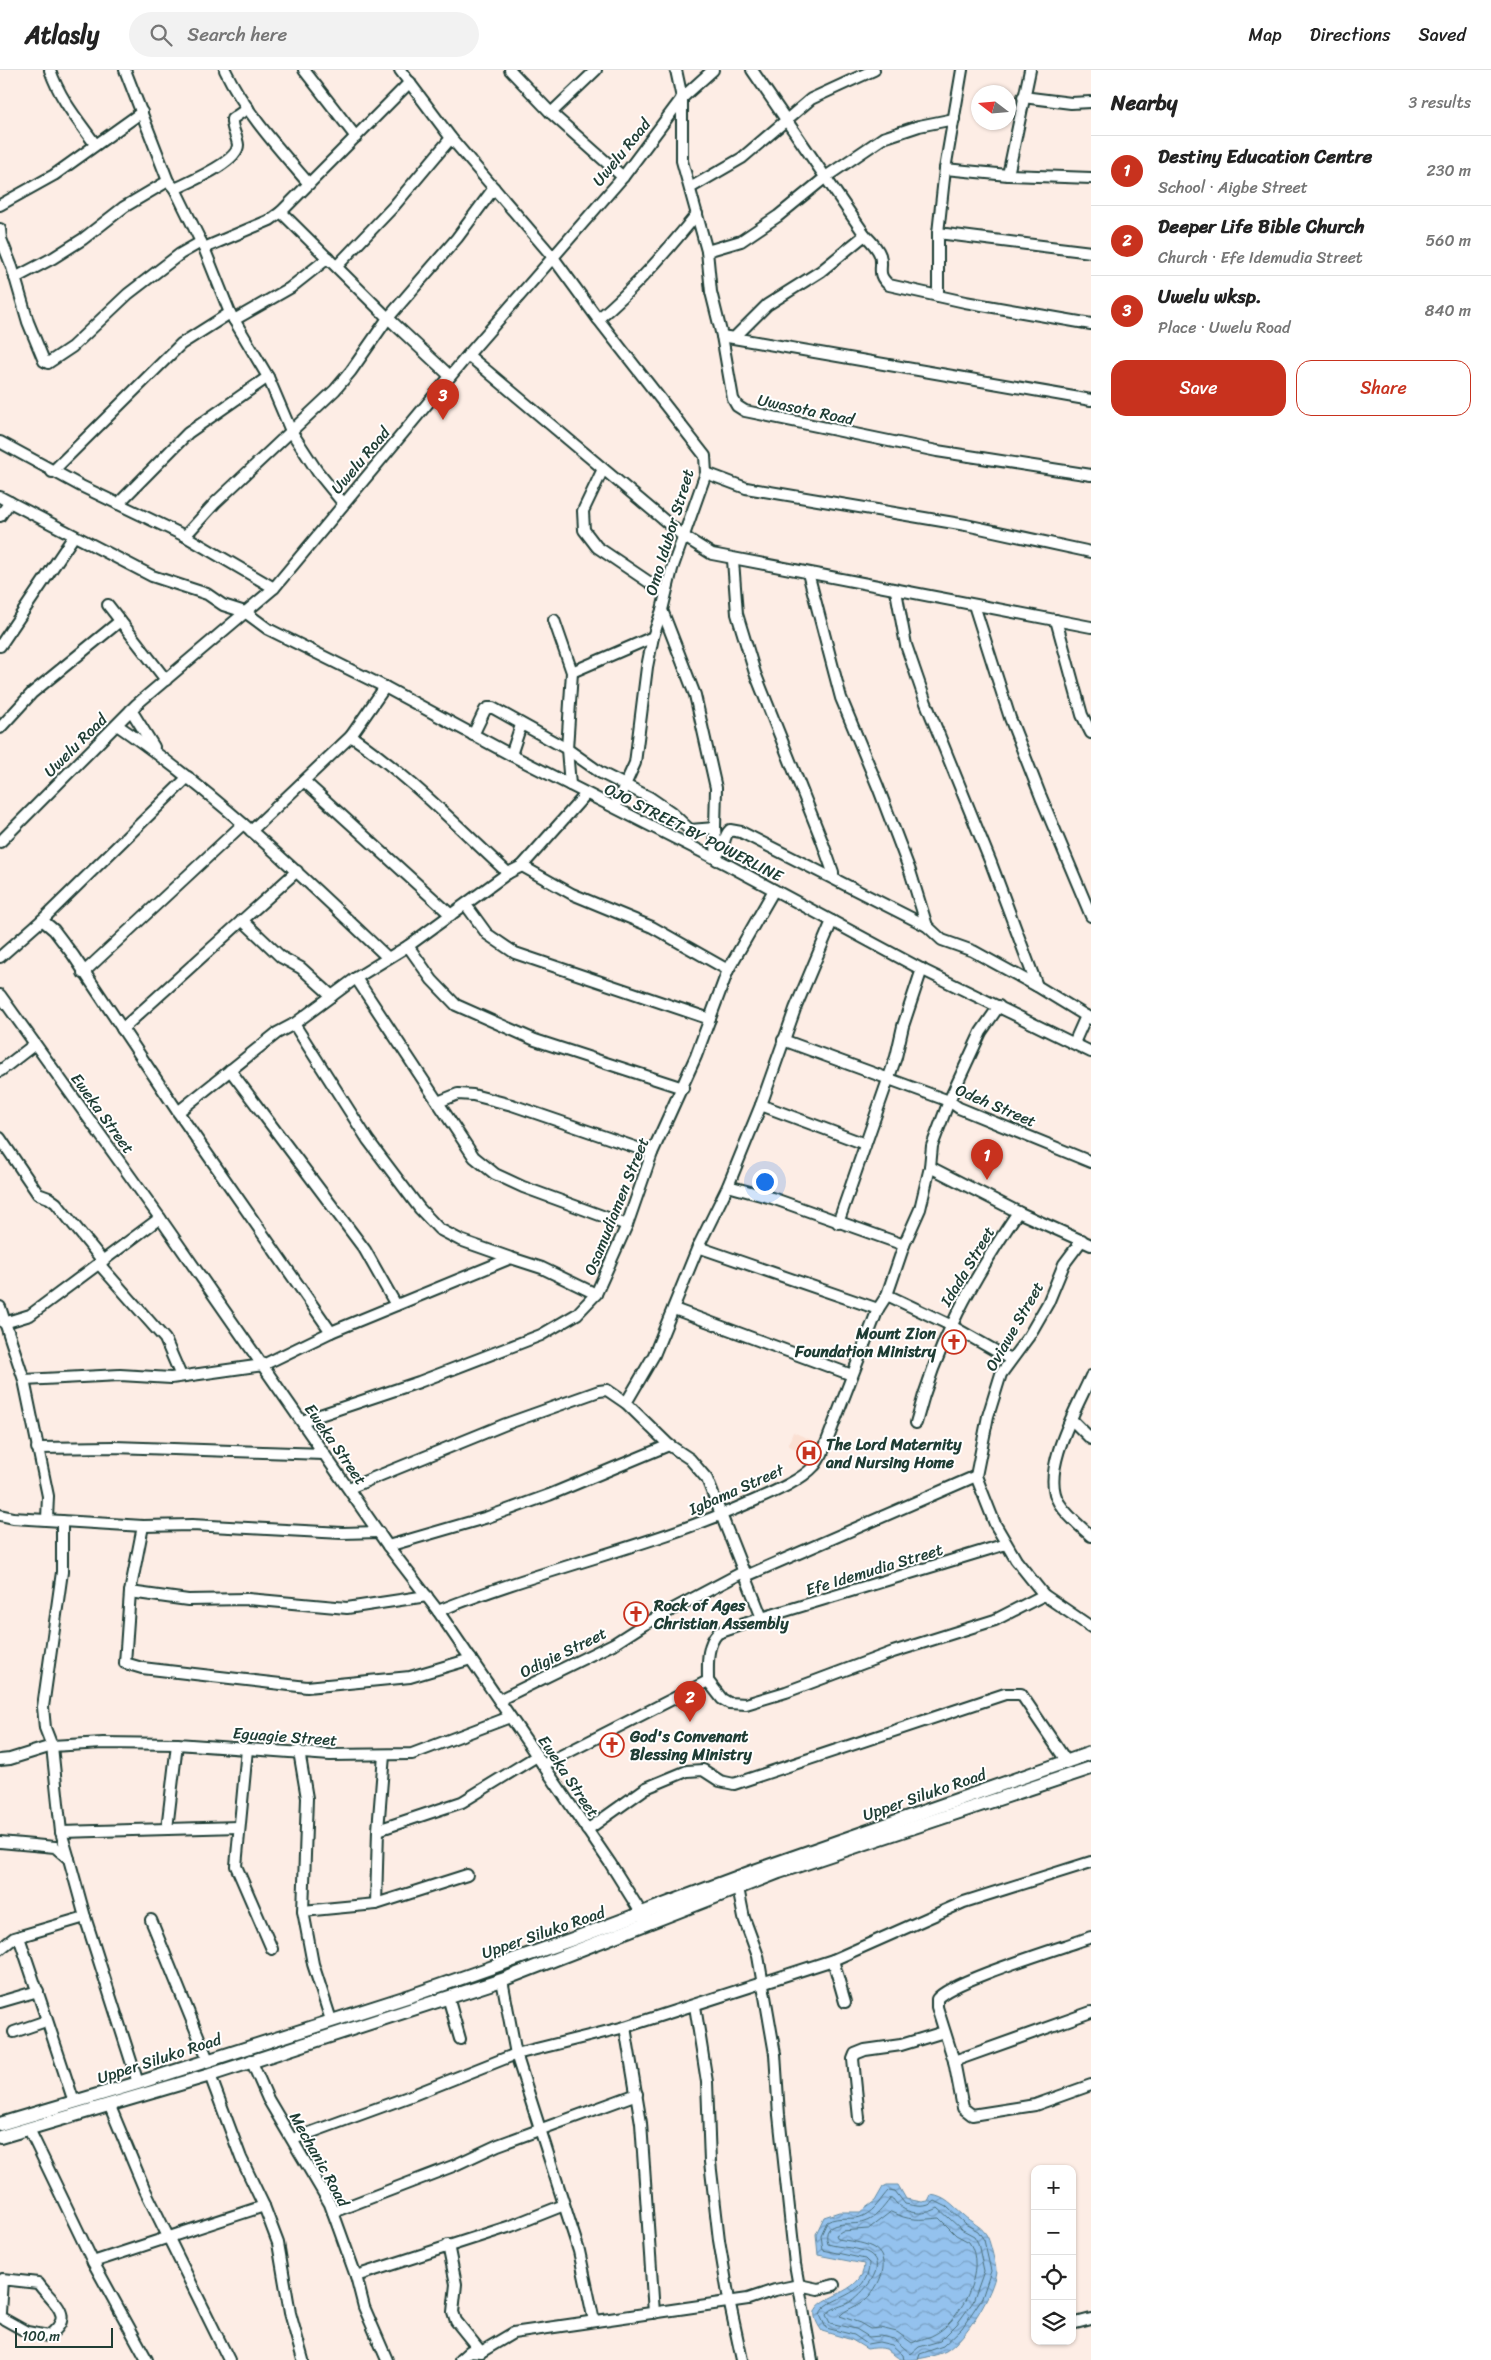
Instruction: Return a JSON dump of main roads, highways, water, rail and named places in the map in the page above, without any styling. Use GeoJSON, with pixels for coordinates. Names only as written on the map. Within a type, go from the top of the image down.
{"type":"FeatureCollection","features":[{"type":"Feature","properties":{"kind":"main road","name":"Upper Siluko Road"},"geometry":{"type":"LineString","coordinates":[[0,2138],[210,2075],[251,2060],[502,1980],[754,1871],[1091,1753]]}},
{"type":"Feature","properties":{"kind":"main road","name":"Upper Siluko Road"},"geometry":{"type":"LineString","coordinates":[[0,2124],[138,2083],[413,1995],[738,1888],[820,1858],[1091,1768]]}},
{"type":"Feature","properties":{"kind":"water"},"geometry":{"type":"Polygon","coordinates":[[[898,2185],[906,2199],[922,2202],[928,2201],[931,2195],[945,2200],[952,2205],[986,2234],[995,2264],[996,2271],[990,2291],[970,2327],[954,2345],[946,2351],[932,2356],[905,2360],[887,2349],[867,2349],[852,2340],[822,2331],[815,2319],[816,2310],[821,2304],[856,2283],[862,2275],[864,2264],[818,2255],[816,2234],[824,2217],[839,2212],[860,2212],[875,2201],[883,2187],[898,2185]]]}},
{"type":"Feature","properties":{"kind":"place","name":"Uwelu wksp."},"geometry":{"type":"Point","coordinates":[443,420]}},
{"type":"Feature","properties":{"kind":"place","name":"Destiny Education Centre"},"geometry":{"type":"Point","coordinates":[987,1180]}},
{"type":"Feature","properties":{"kind":"place","name":"Mount Zion Foundation Ministry"},"geometry":{"type":"Point","coordinates":[954,1342]}},
{"type":"Feature","properties":{"kind":"place","name":"The Lord Maternity and Nursing Home"},"geometry":{"type":"Point","coordinates":[809,1453]}},
{"type":"Feature","properties":{"kind":"place","name":"Rock of Ages Christian Assembly"},"geometry":{"type":"Point","coordinates":[636,1614]}},
{"type":"Feature","properties":{"kind":"place","name":"Deeper Life Bible Church"},"geometry":{"type":"Point","coordinates":[690,1722]}},
{"type":"Feature","properties":{"kind":"place","name":"God's Convenant Blessing Ministry"},"geometry":{"type":"Point","coordinates":[612,1745]}}]}
